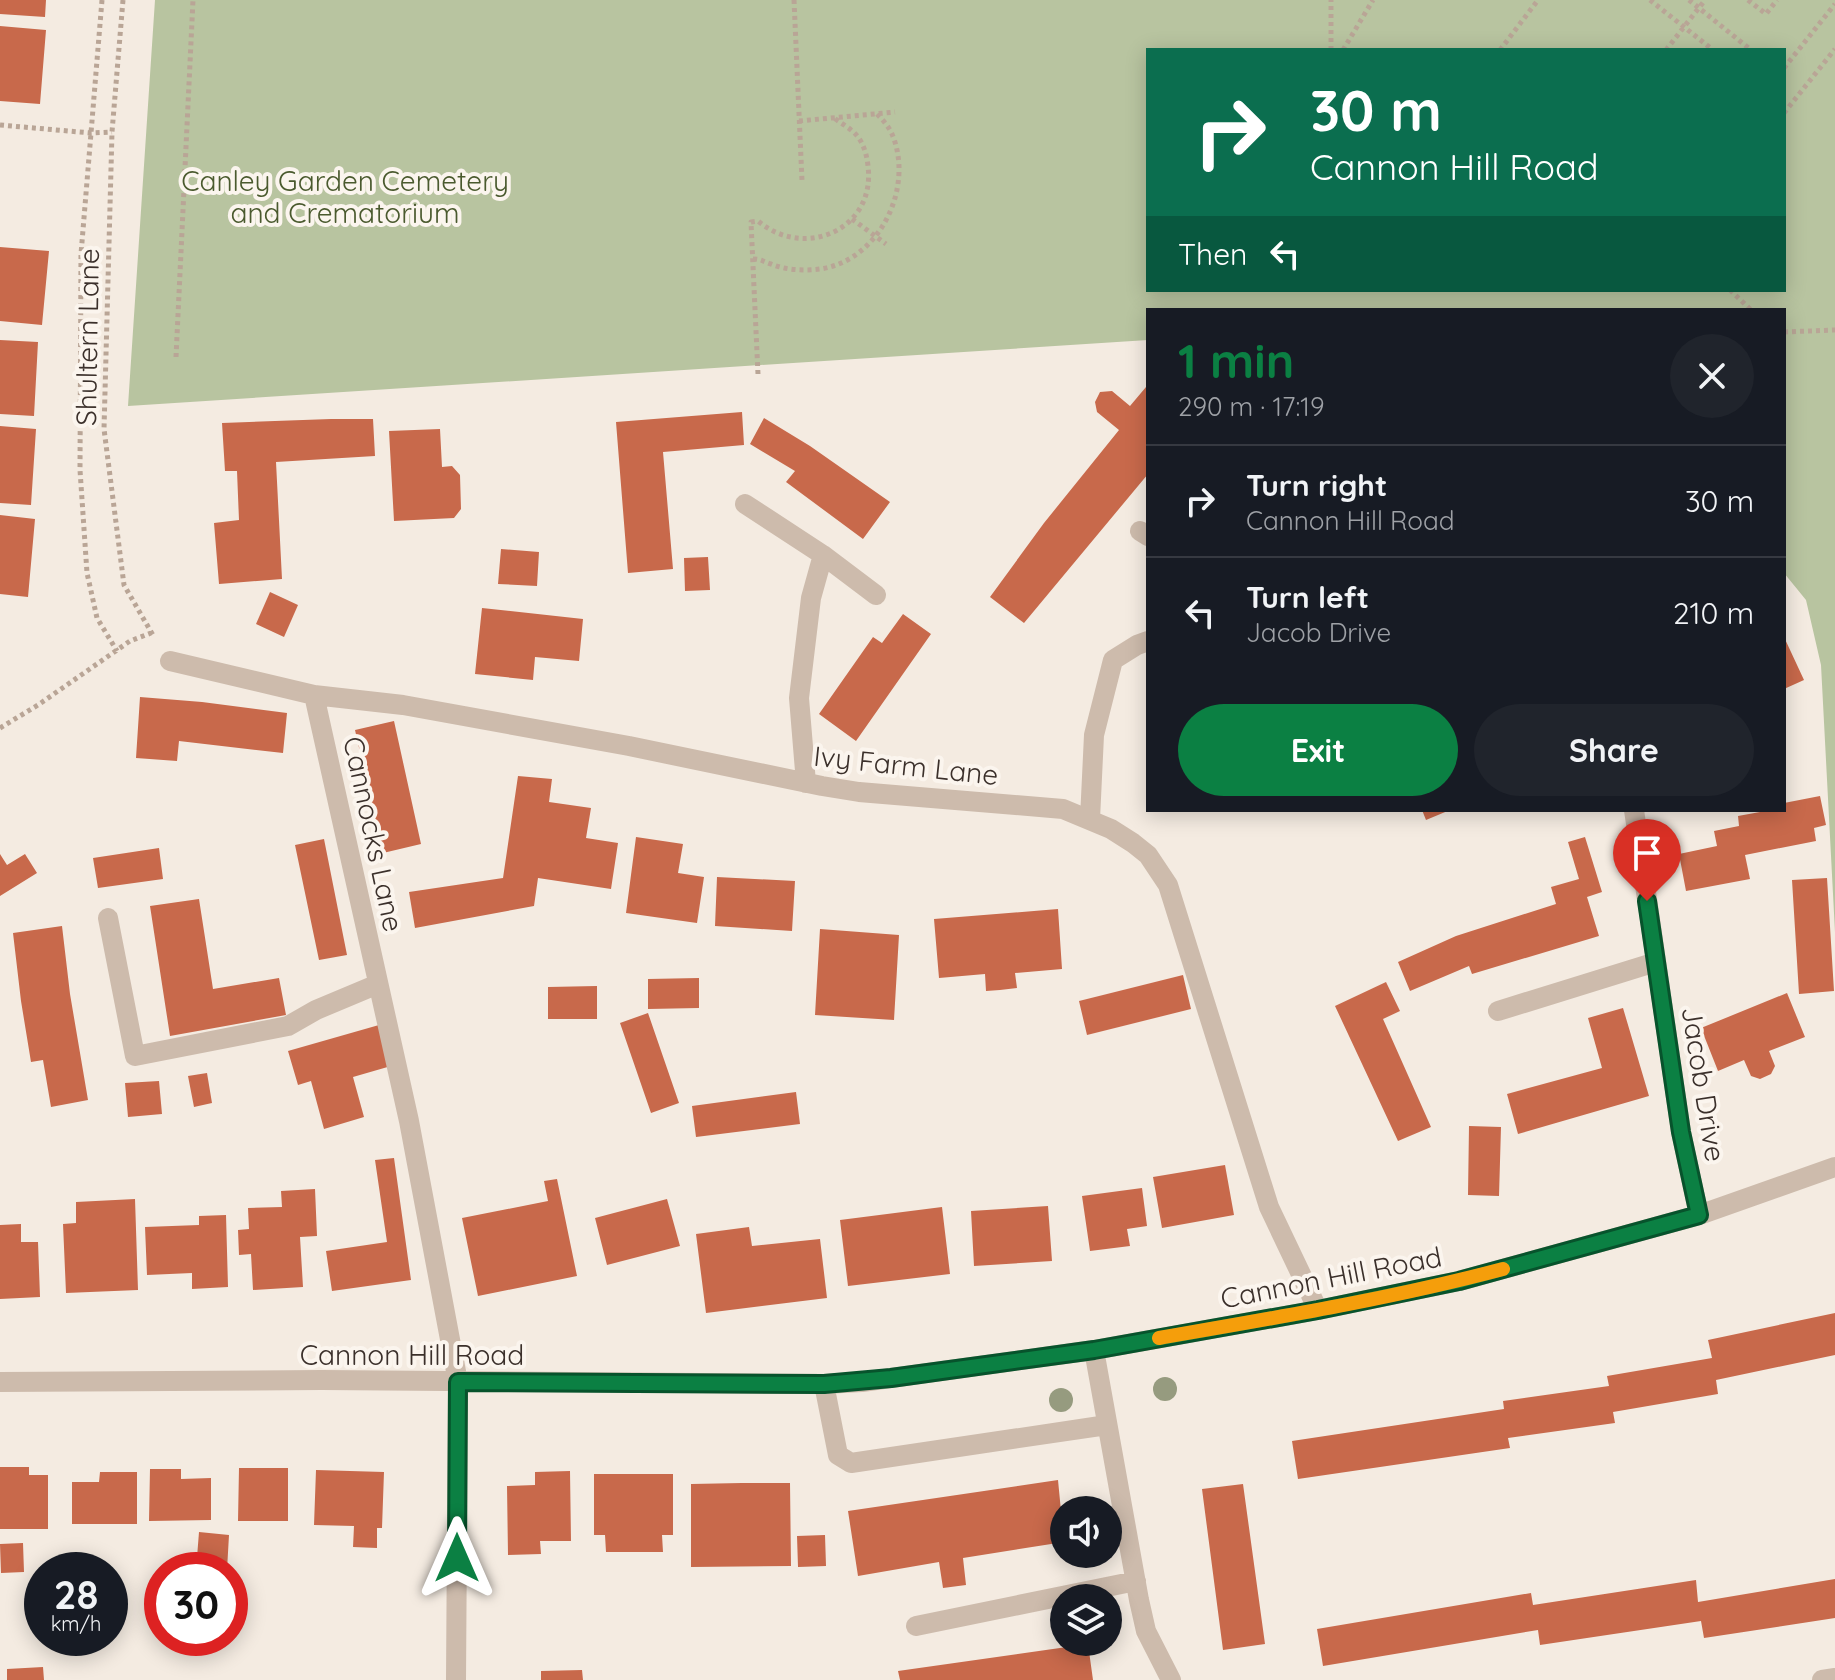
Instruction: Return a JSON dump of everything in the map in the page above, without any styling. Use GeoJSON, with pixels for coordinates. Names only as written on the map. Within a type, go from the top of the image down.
{"type":"FeatureCollection","features":[{"type":"Feature","properties":{"kind":"street"},"geometry":{"type":"LineString","coordinates":[[745,504],[823,555],[876,595]]}},
{"type":"Feature","properties":{"kind":"street"},"geometry":{"type":"LineString","coordinates":[[806,783],[799,698],[811,598],[823,555]]}},
{"type":"Feature","properties":{"kind":"street"},"geometry":{"type":"LineString","coordinates":[[1090,819],[1094,735],[1113,660],[1146,642]]}},
{"type":"Feature","properties":{"kind":"street","name":"Ivy Farm Lane"},"geometry":{"type":"LineString","coordinates":[[170,661],[314,695],[418,708],[859,792],[1063,809],[1122,836],[1148,855],[1168,885],[1269,1207],[1318,1310]]}},
{"type":"Feature","properties":{"kind":"street","name":"Cannocks Lane"},"geometry":{"type":"LineString","coordinates":[[314,695],[409,1121],[458,1382],[456,1680]]}},
{"type":"Feature","properties":{"kind":"street","name":"Jacob Drive"},"geometry":{"type":"LineString","coordinates":[[1634,812],[1681,1132],[1699,1215]]}},
{"type":"Feature","properties":{"kind":"street"},"geometry":{"type":"LineString","coordinates":[[108,918],[135,1056],[288,1026],[316,1010],[378,984]]}},
{"type":"Feature","properties":{"kind":"street"},"geometry":{"type":"LineString","coordinates":[[1498,1011],[1656,962]]}},
{"type":"Feature","properties":{"kind":"street","name":"Cannon Hill Road"},"geometry":{"type":"LineString","coordinates":[[0,1382],[862,1382],[1094,1350],[1459,1281],[1699,1215],[1835,1167]]}},
{"type":"Feature","properties":{"kind":"street"},"geometry":{"type":"LineString","coordinates":[[1094,1350],[1146,1631],[1171,1680]]}},
{"type":"Feature","properties":{"kind":"street"},"geometry":{"type":"LineString","coordinates":[[824,1384],[838,1455],[851,1463],[1107,1425]]}},
{"type":"Feature","properties":{"kind":"street"},"geometry":{"type":"LineString","coordinates":[[916,1626],[1136,1581]]}},
{"type":"Feature","properties":{"kind":"street"},"geometry":{"type":"LineString","coordinates":[[1822,1680],[1835,1678]]}},
{"type":"Feature","properties":{"kind":"path"},"geometry":{"type":"LineString","coordinates":[[102,0],[81,254],[80,470],[87,573],[97,618],[117,651]]}},
{"type":"Feature","properties":{"kind":"path","name":"Shultern Lane"},"geometry":{"type":"LineString","coordinates":[[123,0],[112,132],[104,429],[124,585],[170,661]]}},
{"type":"Feature","properties":{"kind":"path"},"geometry":{"type":"LineString","coordinates":[[176,357],[193,0]]}},
{"type":"Feature","properties":{"kind":"path"},"geometry":{"type":"LineString","coordinates":[[794,0],[802,181]]}},
{"type":"Feature","properties":{"kind":"path"},"geometry":{"type":"LineString","coordinates":[[1331,0],[1331,48]]}},
{"type":"Feature","properties":{"kind":"path"},"geometry":{"type":"LineString","coordinates":[[1344,48],[1373,0]]}},
{"type":"Feature","properties":{"kind":"path"},"geometry":{"type":"LineString","coordinates":[[1502,48],[1538,0]]}},
{"type":"Feature","properties":{"kind":"path"},"geometry":{"type":"LineString","coordinates":[[1650,0],[1710,48]]}},
{"type":"Feature","properties":{"kind":"path"},"geometry":{"type":"LineString","coordinates":[[1689,0],[1748,48]]}},
{"type":"Feature","properties":{"kind":"path"},"geometry":{"type":"LineString","coordinates":[[1668,48],[1705,0]]}},
{"type":"Feature","properties":{"kind":"path"},"geometry":{"type":"LineString","coordinates":[[1748,0],[1766,14],[1777,0]]}},
{"type":"Feature","properties":{"kind":"path"},"geometry":{"type":"LineString","coordinates":[[1786,65],[1835,4]]}},
{"type":"Feature","properties":{"kind":"path"},"geometry":{"type":"LineString","coordinates":[[1786,109],[1835,49]]}},
{"type":"Feature","properties":{"kind":"path"},"geometry":{"type":"LineString","coordinates":[[799,121],[895,112]]}},
{"type":"Feature","properties":{"kind":"path"},"geometry":{"type":"LineString","coordinates":[[753,259],[792,269],[820,269],[853,257],[875,237],[894,202],[898,174],[892,133],[877,114]]}},
{"type":"Feature","properties":{"kind":"path"},"geometry":{"type":"LineString","coordinates":[[758,374],[751,222],[758,221],[772,232],[795,239],[827,236],[852,219],[865,200],[868,163],[859,139],[834,118]]}},
{"type":"Feature","properties":{"kind":"path"},"geometry":{"type":"LineString","coordinates":[[0,125],[112,132]]}},
{"type":"Feature","properties":{"kind":"path"},"geometry":{"type":"LineString","coordinates":[[852,219],[886,244]]}},
{"type":"Feature","properties":{"kind":"path"},"geometry":{"type":"LineString","coordinates":[[1732,292],[1749,308]]}},
{"type":"Feature","properties":{"kind":"path"},"geometry":{"type":"LineString","coordinates":[[1786,332],[1835,330]]}},
{"type":"Feature","properties":{"kind":"path"},"geometry":{"type":"LineString","coordinates":[[0,728],[130,641],[151,633]]}},
{"type":"Feature","properties":{"kind":"green space","name":"Canley Garden Cemetery and Crematorium"},"geometry":{"type":"Polygon","coordinates":[[[155,0],[1835,0],[1835,932],[1821,665],[1806,600],[1786,575],[1786,308],[1146,308],[1146,340],[128,406],[155,0]]]}},
{"type":"Feature","properties":{"kind":"building"},"geometry":{"type":"Polygon","coordinates":[[[0,0],[46,0],[45,17],[0,14],[0,0]]]}},
{"type":"Feature","properties":{"kind":"building"},"geometry":{"type":"Polygon","coordinates":[[[0,26],[46,30],[40,104],[0,101],[0,26]]]}},
{"type":"Feature","properties":{"kind":"building"},"geometry":{"type":"Polygon","coordinates":[[[0,247],[49,251],[42,325],[0,321],[0,247]]]}},
{"type":"Feature","properties":{"kind":"building"},"geometry":{"type":"Polygon","coordinates":[[[0,340],[38,342],[34,416],[0,414],[0,340]]]}},
{"type":"Feature","properties":{"kind":"building"},"geometry":{"type":"Polygon","coordinates":[[[1146,387],[1146,476],[1024,623],[990,597],[1044,523],[1119,430],[1097,412],[1095,402],[1100,392],[1112,391],[1130,406],[1146,387]]]}},
{"type":"Feature","properties":{"kind":"building"},"geometry":{"type":"Polygon","coordinates":[[[742,412],[744,445],[663,452],[673,569],[628,573],[616,422],[742,412]]]}},
{"type":"Feature","properties":{"kind":"building"},"geometry":{"type":"Polygon","coordinates":[[[764,418],[890,502],[863,539],[786,482],[795,471],[750,444],[764,418]]]}},
{"type":"Feature","properties":{"kind":"building"},"geometry":{"type":"Polygon","coordinates":[[[373,419],[375,456],[276,462],[282,579],[219,584],[214,523],[239,520],[237,471],[225,471],[222,423],[373,419]]]}},
{"type":"Feature","properties":{"kind":"building"},"geometry":{"type":"Polygon","coordinates":[[[0,426],[36,429],[31,505],[0,503],[0,426]]]}},
{"type":"Feature","properties":{"kind":"building"},"geometry":{"type":"Polygon","coordinates":[[[440,429],[442,467],[452,466],[460,475],[461,509],[454,518],[394,521],[389,431],[440,429]]]}},
{"type":"Feature","properties":{"kind":"building"},"geometry":{"type":"Polygon","coordinates":[[[0,515],[35,519],[28,597],[0,594],[0,515]]]}},
{"type":"Feature","properties":{"kind":"building"},"geometry":{"type":"Polygon","coordinates":[[[501,549],[539,552],[537,586],[498,584],[501,549]]]}},
{"type":"Feature","properties":{"kind":"building"},"geometry":{"type":"Polygon","coordinates":[[[708,557],[710,590],[685,591],[684,558],[708,557]]]}},
{"type":"Feature","properties":{"kind":"building"},"geometry":{"type":"Polygon","coordinates":[[[270,592],[298,605],[284,637],[256,624],[270,592]]]}},
{"type":"Feature","properties":{"kind":"building"},"geometry":{"type":"Polygon","coordinates":[[[482,608],[583,619],[579,661],[535,657],[533,680],[475,674],[482,608]]]}},
{"type":"Feature","properties":{"kind":"building"},"geometry":{"type":"Polygon","coordinates":[[[903,614],[931,634],[856,741],[819,714],[873,637],[882,643],[903,614]]]}},
{"type":"Feature","properties":{"kind":"building"},"geometry":{"type":"Polygon","coordinates":[[[1786,641],[1804,680],[1786,688],[1786,641]]]}},
{"type":"Feature","properties":{"kind":"building"},"geometry":{"type":"Polygon","coordinates":[[[140,697],[287,713],[283,753],[179,741],[177,761],[136,758],[140,697]]]}},
{"type":"Feature","properties":{"kind":"building"},"geometry":{"type":"Polygon","coordinates":[[[394,721],[421,844],[383,853],[355,730],[394,721]]]}},
{"type":"Feature","properties":{"kind":"building"},"geometry":{"type":"Polygon","coordinates":[[[518,776],[552,779],[549,802],[591,808],[586,838],[618,843],[611,889],[538,878],[534,906],[415,928],[409,892],[503,878],[518,776]]]}},
{"type":"Feature","properties":{"kind":"building"},"geometry":{"type":"Polygon","coordinates":[[[1820,796],[1826,825],[1814,828],[1816,841],[1745,855],[1750,879],[1686,891],[1679,854],[1717,846],[1714,831],[1739,826],[1738,816],[1786,812],[1786,803],[1820,796]]]}},
{"type":"Feature","properties":{"kind":"building"},"geometry":{"type":"Polygon","coordinates":[[[1423,812],[1445,812],[1426,820],[1423,812]]]}},
{"type":"Feature","properties":{"kind":"building"},"geometry":{"type":"Polygon","coordinates":[[[636,837],[683,844],[678,873],[704,877],[697,923],[626,913],[636,837]]]}},
{"type":"Feature","properties":{"kind":"building"},"geometry":{"type":"Polygon","coordinates":[[[1585,837],[1602,892],[1587,897],[1599,936],[1472,974],[1469,966],[1410,991],[1398,962],[1456,936],[1556,904],[1551,887],[1579,879],[1568,842],[1585,837]]]}},
{"type":"Feature","properties":{"kind":"building"},"geometry":{"type":"Polygon","coordinates":[[[324,839],[347,955],[319,960],[295,845],[324,839]]]}},
{"type":"Feature","properties":{"kind":"building"},"geometry":{"type":"Polygon","coordinates":[[[159,848],[163,879],[98,888],[93,858],[159,848]]]}},
{"type":"Feature","properties":{"kind":"building"},"geometry":{"type":"Polygon","coordinates":[[[0,854],[7,865],[25,854],[37,873],[0,896],[0,854]]]}},
{"type":"Feature","properties":{"kind":"building"},"geometry":{"type":"Polygon","coordinates":[[[717,877],[795,881],[792,931],[715,926],[717,877]]]}},
{"type":"Feature","properties":{"kind":"building"},"geometry":{"type":"Polygon","coordinates":[[[1827,878],[1834,991],[1799,994],[1792,880],[1827,878]]]}},
{"type":"Feature","properties":{"kind":"building"},"geometry":{"type":"Polygon","coordinates":[[[199,899],[213,989],[279,978],[286,1015],[170,1036],[150,906],[199,899]]]}},
{"type":"Feature","properties":{"kind":"building"},"geometry":{"type":"Polygon","coordinates":[[[1058,909],[1062,969],[1015,973],[1017,988],[1000,990],[986,991],[985,974],[939,978],[934,919],[1058,909]]]}},
{"type":"Feature","properties":{"kind":"building"},"geometry":{"type":"Polygon","coordinates":[[[62,926],[88,1100],[51,1107],[43,1060],[31,1062],[13,933],[62,926]]]}},
{"type":"Feature","properties":{"kind":"building"},"geometry":{"type":"Polygon","coordinates":[[[820,929],[899,935],[894,1020],[815,1015],[820,929]]]}},
{"type":"Feature","properties":{"kind":"building"},"geometry":{"type":"Polygon","coordinates":[[[1183,975],[1191,1009],[1087,1035],[1079,1001],[1183,975]]]}},
{"type":"Feature","properties":{"kind":"building"},"geometry":{"type":"Polygon","coordinates":[[[699,978],[699,1008],[648,1009],[648,979],[699,978]]]}},
{"type":"Feature","properties":{"kind":"building"},"geometry":{"type":"Polygon","coordinates":[[[1386,982],[1400,1011],[1383,1019],[1431,1127],[1398,1141],[1335,1006],[1386,982]]]}},
{"type":"Feature","properties":{"kind":"building"},"geometry":{"type":"Polygon","coordinates":[[[597,986],[597,1019],[548,1019],[548,987],[597,986]]]}},
{"type":"Feature","properties":{"kind":"building"},"geometry":{"type":"Polygon","coordinates":[[[1787,993],[1805,1037],[1769,1051],[1775,1066],[1771,1074],[1760,1079],[1751,1076],[1744,1060],[1718,1071],[1701,1028],[1787,993]]]}},
{"type":"Feature","properties":{"kind":"building"},"geometry":{"type":"Polygon","coordinates":[[[1623,1008],[1649,1096],[1518,1134],[1507,1094],[1602,1068],[1588,1018],[1623,1008]]]}},
{"type":"Feature","properties":{"kind":"building"},"geometry":{"type":"Polygon","coordinates":[[[648,1013],[679,1103],[651,1113],[620,1023],[648,1013]]]}},
{"type":"Feature","properties":{"kind":"building"},"geometry":{"type":"Polygon","coordinates":[[[379,1025],[391,1066],[353,1077],[364,1117],[324,1129],[311,1081],[298,1085],[288,1051],[379,1025]]]}},
{"type":"Feature","properties":{"kind":"building"},"geometry":{"type":"Polygon","coordinates":[[[207,1073],[212,1103],[194,1107],[188,1076],[207,1073]]]}},
{"type":"Feature","properties":{"kind":"building"},"geometry":{"type":"Polygon","coordinates":[[[159,1081],[162,1114],[128,1117],[125,1083],[159,1081]]]}},
{"type":"Feature","properties":{"kind":"building"},"geometry":{"type":"Polygon","coordinates":[[[796,1092],[800,1124],[696,1137],[692,1106],[796,1092]]]}},
{"type":"Feature","properties":{"kind":"building"},"geometry":{"type":"Polygon","coordinates":[[[1469,1126],[1501,1127],[1499,1196],[1468,1195],[1469,1126]]]}},
{"type":"Feature","properties":{"kind":"building"},"geometry":{"type":"Polygon","coordinates":[[[394,1158],[411,1280],[332,1291],[326,1251],[387,1242],[375,1160],[394,1158]]]}},
{"type":"Feature","properties":{"kind":"building"},"geometry":{"type":"Polygon","coordinates":[[[1225,1165],[1234,1215],[1162,1228],[1153,1177],[1225,1165]]]}},
{"type":"Feature","properties":{"kind":"building"},"geometry":{"type":"Polygon","coordinates":[[[557,1179],[577,1276],[478,1296],[462,1218],[548,1201],[544,1181],[557,1179]]]}},
{"type":"Feature","properties":{"kind":"building"},"geometry":{"type":"Polygon","coordinates":[[[1142,1188],[1147,1226],[1127,1229],[1130,1246],[1090,1251],[1082,1196],[1142,1188]]]}},
{"type":"Feature","properties":{"kind":"building"},"geometry":{"type":"Polygon","coordinates":[[[315,1189],[317,1236],[300,1237],[303,1287],[253,1290],[251,1254],[239,1255],[238,1230],[249,1229],[248,1208],[282,1207],[281,1191],[315,1189]]]}},
{"type":"Feature","properties":{"kind":"building"},"geometry":{"type":"Polygon","coordinates":[[[135,1199],[138,1290],[66,1293],[63,1224],[76,1223],[76,1202],[135,1199]]]}},
{"type":"Feature","properties":{"kind":"building"},"geometry":{"type":"Polygon","coordinates":[[[667,1199],[680,1246],[607,1265],[595,1218],[667,1199]]]}},
{"type":"Feature","properties":{"kind":"building"},"geometry":{"type":"Polygon","coordinates":[[[1048,1206],[1052,1261],[974,1266],[971,1211],[1048,1206]]]}},
{"type":"Feature","properties":{"kind":"building"},"geometry":{"type":"Polygon","coordinates":[[[942,1207],[950,1274],[848,1286],[840,1220],[942,1207]]]}},
{"type":"Feature","properties":{"kind":"building"},"geometry":{"type":"Polygon","coordinates":[[[226,1215],[228,1287],[192,1289],[192,1273],[147,1275],[145,1227],[199,1225],[199,1216],[226,1215]]]}},
{"type":"Feature","properties":{"kind":"building"},"geometry":{"type":"Polygon","coordinates":[[[21,1224],[21,1242],[38,1242],[40,1297],[0,1299],[0,1225],[21,1224]]]}},
{"type":"Feature","properties":{"kind":"building"},"geometry":{"type":"Polygon","coordinates":[[[749,1227],[752,1246],[820,1239],[827,1298],[706,1313],[696,1234],[749,1227]]]}},
{"type":"Feature","properties":{"kind":"building"},"geometry":{"type":"Polygon","coordinates":[[[1835,1313],[1835,1355],[1716,1380],[1718,1394],[1613,1412],[1615,1423],[1508,1438],[1510,1448],[1298,1479],[1292,1441],[1504,1409],[1503,1401],[1609,1386],[1607,1376],[1712,1358],[1708,1340],[1835,1313]]]}},
{"type":"Feature","properties":{"kind":"building"},"geometry":{"type":"Polygon","coordinates":[[[0,1467],[29,1467],[29,1475],[48,1475],[48,1529],[0,1529],[0,1467]]]}},
{"type":"Feature","properties":{"kind":"building"},"geometry":{"type":"Polygon","coordinates":[[[239,1468],[288,1468],[288,1521],[238,1521],[239,1468]]]}},
{"type":"Feature","properties":{"kind":"building"},"geometry":{"type":"Polygon","coordinates":[[[150,1469],[181,1469],[181,1479],[211,1478],[211,1520],[149,1521],[150,1469]]]}},
{"type":"Feature","properties":{"kind":"building"},"geometry":{"type":"Polygon","coordinates":[[[316,1470],[384,1472],[382,1528],[377,1528],[377,1548],[353,1547],[354,1526],[314,1525],[316,1470]]]}},
{"type":"Feature","properties":{"kind":"building"},"geometry":{"type":"Polygon","coordinates":[[[570,1471],[571,1541],[540,1541],[541,1554],[508,1555],[507,1486],[535,1485],[535,1472],[570,1471]]]}},
{"type":"Feature","properties":{"kind":"building"},"geometry":{"type":"Polygon","coordinates":[[[100,1472],[137,1472],[137,1524],[72,1524],[72,1482],[99,1482],[100,1472]]]}},
{"type":"Feature","properties":{"kind":"building"},"geometry":{"type":"Polygon","coordinates":[[[594,1474],[673,1474],[673,1535],[662,1535],[663,1552],[606,1552],[605,1535],[594,1535],[594,1474]]]}},
{"type":"Feature","properties":{"kind":"building"},"geometry":{"type":"Polygon","coordinates":[[[1058,1480],[1060,1496],[1050,1496],[1050,1544],[963,1558],[966,1585],[943,1588],[939,1562],[858,1576],[848,1511],[1058,1480]]]}},
{"type":"Feature","properties":{"kind":"building"},"geometry":{"type":"Polygon","coordinates":[[[790,1483],[791,1566],[691,1567],[691,1484],[790,1483]]]}},
{"type":"Feature","properties":{"kind":"building"},"geometry":{"type":"Polygon","coordinates":[[[1243,1484],[1265,1644],[1223,1650],[1202,1489],[1243,1484]]]}},
{"type":"Feature","properties":{"kind":"building"},"geometry":{"type":"Polygon","coordinates":[[[199,1532],[229,1535],[228,1552],[197,1552],[199,1532]]]}},
{"type":"Feature","properties":{"kind":"building"},"geometry":{"type":"Polygon","coordinates":[[[825,1535],[826,1566],[798,1567],[797,1536],[825,1535]]]}},
{"type":"Feature","properties":{"kind":"building"},"geometry":{"type":"Polygon","coordinates":[[[23,1543],[24,1572],[1,1573],[0,1544],[23,1543]]]}},
{"type":"Feature","properties":{"kind":"building"},"geometry":{"type":"Polygon","coordinates":[[[1835,1579],[1835,1618],[1704,1638],[1701,1621],[1540,1645],[1538,1630],[1323,1666],[1317,1629],[1531,1593],[1533,1605],[1696,1580],[1698,1602],[1835,1579]]]}},
{"type":"Feature","properties":{"kind":"building"},"geometry":{"type":"Polygon","coordinates":[[[1050,1649],[1050,1656],[1090,1656],[1093,1680],[900,1680],[898,1671],[1050,1649]]]}},
{"type":"Feature","properties":{"kind":"building"},"geometry":{"type":"Polygon","coordinates":[[[43,1667],[44,1680],[7,1680],[7,1669],[43,1667]]]}},
{"type":"Feature","properties":{"kind":"building"},"geometry":{"type":"Polygon","coordinates":[[[582,1670],[583,1680],[541,1680],[541,1671],[582,1670]]]}},
{"type":"Feature","properties":{"kind":"slow traffic"},"geometry":{"type":"LineString","coordinates":[[1159,1338],[1318,1310],[1503,1269]]}},
{"type":"Feature","properties":{"kind":"route"},"geometry":{"type":"LineString","coordinates":[[457,1558],[458,1382],[862,1382],[1094,1350],[1318,1310],[1459,1281],[1699,1215],[1681,1132],[1647,901]]}}]}
